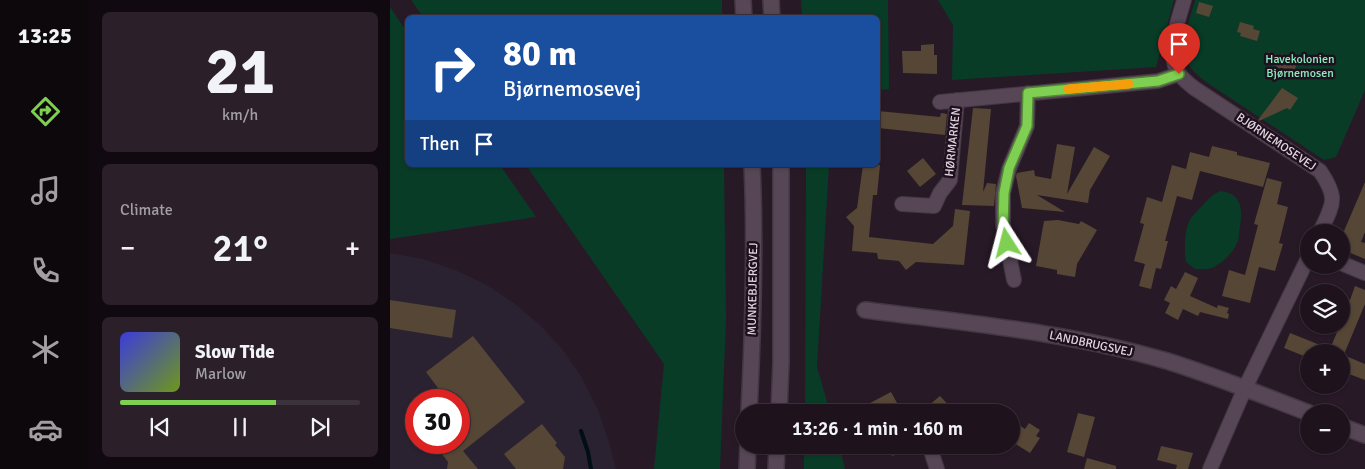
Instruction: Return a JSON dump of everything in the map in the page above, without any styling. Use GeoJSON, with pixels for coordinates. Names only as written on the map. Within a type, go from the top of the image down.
{"type":"FeatureCollection","features":[{"type":"Feature","properties":{"kind":"street"},"geometry":{"type":"LineString","coordinates":[[743,0],[744,15]]}},
{"type":"Feature","properties":{"kind":"street"},"geometry":{"type":"LineString","coordinates":[[771,0],[772,15]]}},
{"type":"Feature","properties":{"kind":"street"},"geometry":{"type":"LineString","coordinates":[[940,102],[1158,81],[1179,74],[1173,56],[1174,43],[1184,0]]}},
{"type":"Feature","properties":{"kind":"street","name":"BJØRNEMOSEVEJ"},"geometry":{"type":"LineString","coordinates":[[1179,74],[1194,88],[1320,172],[1331,187],[1332,198],[1331,207],[1324,224]]}},
{"type":"Feature","properties":{"kind":"street"},"geometry":{"type":"LineString","coordinates":[[1014,280],[1003,225],[1004,193],[1009,168],[1027,126],[1028,93]]}},
{"type":"Feature","properties":{"kind":"street","name":"HØRMARKEN"},"geometry":{"type":"LineString","coordinates":[[902,204],[934,206],[940,193],[950,180],[957,100]]}},
{"type":"Feature","properties":{"kind":"street","name":"MUNKEBJERGVEJ"},"geometry":{"type":"LineString","coordinates":[[749,404],[753,327],[754,199],[752,167]]}},
{"type":"Feature","properties":{"kind":"street"},"geometry":{"type":"LineString","coordinates":[[779,404],[781,167]]}},
{"type":"Feature","properties":{"kind":"street"},"geometry":{"type":"LineString","coordinates":[[1350,267],[1365,273]]}},
{"type":"Feature","properties":{"kind":"street"},"geometry":{"type":"LineString","coordinates":[[1210,469],[1300,274]]}},
{"type":"Feature","properties":{"kind":"street","name":"LANDBRUGSVEJ"},"geometry":{"type":"LineString","coordinates":[[865,310],[1056,336],[1166,361],[1246,388],[1300,409]]}},
{"type":"Feature","properties":{"kind":"street"},"geometry":{"type":"LineString","coordinates":[[1350,429],[1365,435]]}},
{"type":"Feature","properties":{"kind":"street"},"geometry":{"type":"LineString","coordinates":[[747,469],[748,454]]}},
{"type":"Feature","properties":{"kind":"street"},"geometry":{"type":"LineString","coordinates":[[776,469],[777,454]]}},
{"type":"Feature","properties":{"kind":"street"},"geometry":{"type":"LineString","coordinates":[[932,454],[937,469]]}},
{"type":"Feature","properties":{"kind":"shaded area"},"geometry":{"type":"Polygon","coordinates":[[[390,253],[423,259],[455,270],[485,284],[514,303],[540,325],[563,350],[582,378],[598,410],[616,469],[390,469],[390,253]]]}},
{"type":"Feature","properties":{"kind":"green space"},"geometry":{"type":"Polygon","coordinates":[[[411,0],[722,0],[722,15],[422,15],[411,0]]]}},
{"type":"Feature","properties":{"kind":"green space"},"geometry":{"type":"Polygon","coordinates":[[[801,0],[888,0],[889,89],[880,90],[880,15],[802,15],[801,0]]]}},
{"type":"Feature","properties":{"kind":"green space"},"geometry":{"type":"Polygon","coordinates":[[[938,0],[1174,0],[1156,67],[952,80],[953,25],[938,0]]]}},
{"type":"Feature","properties":{"kind":"green space","name":"Havekolonien Bjørnemosen"},"geometry":{"type":"Polygon","coordinates":[[[1195,0],[1365,0],[1365,90],[1336,157],[1324,160],[1206,82],[1192,70],[1186,58],[1185,42],[1195,0]]]}},
{"type":"Feature","properties":{"kind":"green space"},"geometry":{"type":"Polygon","coordinates":[[[390,7],[405,29],[405,167],[501,167],[536,217],[390,239],[390,7]]]}},
{"type":"Feature","properties":{"kind":"green space"},"geometry":{"type":"Polygon","coordinates":[[[527,167],[724,167],[726,318],[720,469],[654,469],[664,364],[527,167]]]}},
{"type":"Feature","properties":{"kind":"green space"},"geometry":{"type":"Polygon","coordinates":[[[806,167],[829,167],[817,367],[828,404],[805,404],[806,167]]]}},
{"type":"Feature","properties":{"kind":"green space"},"geometry":{"type":"Polygon","coordinates":[[[1220,191],[1227,192],[1239,202],[1241,219],[1238,241],[1231,252],[1218,265],[1209,269],[1195,269],[1186,262],[1187,228],[1191,218],[1210,197],[1220,191]]]}},
{"type":"Feature","properties":{"kind":"green space"},"geometry":{"type":"Polygon","coordinates":[[[804,454],[841,454],[845,469],[804,469],[804,454]]]}},
{"type":"Feature","properties":{"kind":"building"},"geometry":{"type":"Polygon","coordinates":[[[1199,2],[1213,6],[1209,17],[1196,13],[1199,2]]]}},
{"type":"Feature","properties":{"kind":"building"},"geometry":{"type":"Polygon","coordinates":[[[1240,22],[1254,26],[1253,29],[1260,31],[1257,41],[1240,36],[1241,33],[1237,32],[1240,22]]]}},
{"type":"Feature","properties":{"kind":"building"},"geometry":{"type":"Polygon","coordinates":[[[934,44],[934,55],[937,55],[937,74],[903,73],[902,51],[921,51],[921,45],[934,44]]]}},
{"type":"Feature","properties":{"kind":"building"},"geometry":{"type":"Polygon","coordinates":[[[1268,52],[1281,56],[1282,54],[1298,62],[1292,75],[1264,60],[1268,52]]]}},
{"type":"Feature","properties":{"kind":"building"},"geometry":{"type":"Polygon","coordinates":[[[1282,88],[1298,98],[1290,110],[1287,108],[1259,121],[1258,120],[1282,88]]]}},
{"type":"Feature","properties":{"kind":"building"},"geometry":{"type":"Polygon","coordinates":[[[973,108],[991,109],[983,192],[987,183],[996,184],[994,206],[962,205],[973,108]]]}},
{"type":"Feature","properties":{"kind":"building"},"geometry":{"type":"Polygon","coordinates":[[[880,111],[940,117],[941,113],[947,114],[945,135],[880,128],[880,111]]]}},
{"type":"Feature","properties":{"kind":"building"},"geometry":{"type":"Polygon","coordinates":[[[1057,144],[1075,147],[1067,194],[1094,147],[1110,156],[1090,190],[1088,203],[1037,195],[1065,212],[1022,208],[1017,173],[1034,170],[1035,176],[1051,179],[1057,144]]]}},
{"type":"Feature","properties":{"kind":"building"},"geometry":{"type":"Polygon","coordinates":[[[1212,146],[1237,152],[1237,155],[1270,163],[1263,187],[1200,171],[1192,200],[1177,196],[1165,241],[1168,241],[1161,269],[1156,268],[1151,289],[1139,286],[1145,264],[1134,261],[1144,224],[1140,223],[1147,197],[1162,202],[1172,165],[1186,169],[1190,152],[1209,157],[1212,146]]]}},
{"type":"Feature","properties":{"kind":"building"},"geometry":{"type":"Polygon","coordinates":[[[923,158],[936,174],[920,187],[907,171],[923,158]]]}},
{"type":"Feature","properties":{"kind":"building"},"geometry":{"type":"Polygon","coordinates":[[[863,167],[880,167],[877,195],[873,195],[869,237],[933,244],[953,226],[955,209],[970,211],[964,265],[916,262],[906,270],[899,261],[878,259],[877,253],[852,251],[854,226],[846,217],[857,208],[863,167]]]}},
{"type":"Feature","properties":{"kind":"building"},"geometry":{"type":"Polygon","coordinates":[[[1267,178],[1282,182],[1277,204],[1288,207],[1279,243],[1283,244],[1275,271],[1259,267],[1250,303],[1222,296],[1229,270],[1245,275],[1258,225],[1254,224],[1267,178]]]}},
{"type":"Feature","properties":{"kind":"building"},"geometry":{"type":"Polygon","coordinates":[[[1365,182],[1365,232],[1361,242],[1365,243],[1365,259],[1350,253],[1350,224],[1347,224],[1365,182]]]}},
{"type":"Feature","properties":{"kind":"building"},"geometry":{"type":"Polygon","coordinates":[[[1058,220],[1079,224],[1081,221],[1097,230],[1077,264],[1075,277],[1057,274],[1057,270],[1036,266],[1044,221],[1058,220]]]}},
{"type":"Feature","properties":{"kind":"building"},"geometry":{"type":"Polygon","coordinates":[[[1185,272],[1198,278],[1190,296],[1217,308],[1218,305],[1229,308],[1227,313],[1229,314],[1228,319],[1200,312],[1198,316],[1183,309],[1178,320],[1165,313],[1170,303],[1164,300],[1171,286],[1176,289],[1185,272]]]}},
{"type":"Feature","properties":{"kind":"building"},"geometry":{"type":"Polygon","coordinates":[[[1355,286],[1365,290],[1365,304],[1348,344],[1332,344],[1336,334],[1350,334],[1350,300],[1355,286]]]}},
{"type":"Feature","properties":{"kind":"building"},"geometry":{"type":"Polygon","coordinates":[[[390,300],[456,310],[452,338],[390,328],[390,300]]]}},
{"type":"Feature","properties":{"kind":"building"},"geometry":{"type":"Polygon","coordinates":[[[1290,333],[1318,344],[1300,344],[1300,354],[1284,348],[1290,333]]]}},
{"type":"Feature","properties":{"kind":"building"},"geometry":{"type":"Polygon","coordinates":[[[473,336],[525,402],[470,445],[470,389],[439,389],[426,372],[473,336]]]}},
{"type":"Feature","properties":{"kind":"building"},"geometry":{"type":"Polygon","coordinates":[[[1350,358],[1365,364],[1365,380],[1350,374],[1350,358]]]}},
{"type":"Feature","properties":{"kind":"building"},"geometry":{"type":"Polygon","coordinates":[[[891,392],[898,404],[868,404],[891,392]]]}},
{"type":"Feature","properties":{"kind":"building"},"geometry":{"type":"Polygon","coordinates":[[[940,396],[948,404],[930,404],[940,396]]]}},
{"type":"Feature","properties":{"kind":"building"},"geometry":{"type":"Polygon","coordinates":[[[1078,413],[1095,417],[1084,457],[1067,452],[1078,413]]]}},
{"type":"Feature","properties":{"kind":"building"},"geometry":{"type":"Polygon","coordinates":[[[1029,423],[1040,430],[1036,436],[1040,438],[1030,453],[1020,447],[1020,426],[1025,429],[1029,423]]]}},
{"type":"Feature","properties":{"kind":"building"},"geometry":{"type":"Polygon","coordinates":[[[542,424],[565,457],[563,469],[516,469],[504,454],[542,424]]]}},
{"type":"Feature","properties":{"kind":"building"},"geometry":{"type":"Polygon","coordinates":[[[1161,446],[1193,453],[1188,469],[1176,469],[1177,465],[1157,460],[1161,446]]]}},
{"type":"Feature","properties":{"kind":"building"},"geometry":{"type":"Polygon","coordinates":[[[442,454],[466,454],[478,469],[447,469],[448,462],[442,454]]]}},
{"type":"Feature","properties":{"kind":"building"},"geometry":{"type":"Polygon","coordinates":[[[1087,458],[1116,466],[1116,469],[1084,469],[1087,458]]]}},
{"type":"Feature","properties":{"kind":"waterway"},"geometry":{"type":"LineString","coordinates":[[581,431],[591,469]]}},
{"type":"Feature","properties":{"kind":"slow traffic"},"geometry":{"type":"LineString","coordinates":[[1068,89],[1129,84]]}},
{"type":"Feature","properties":{"kind":"route"},"geometry":{"type":"LineString","coordinates":[[1007,243],[1003,225],[1004,193],[1009,168],[1027,126],[1028,93],[1158,81],[1179,74]]}}]}
